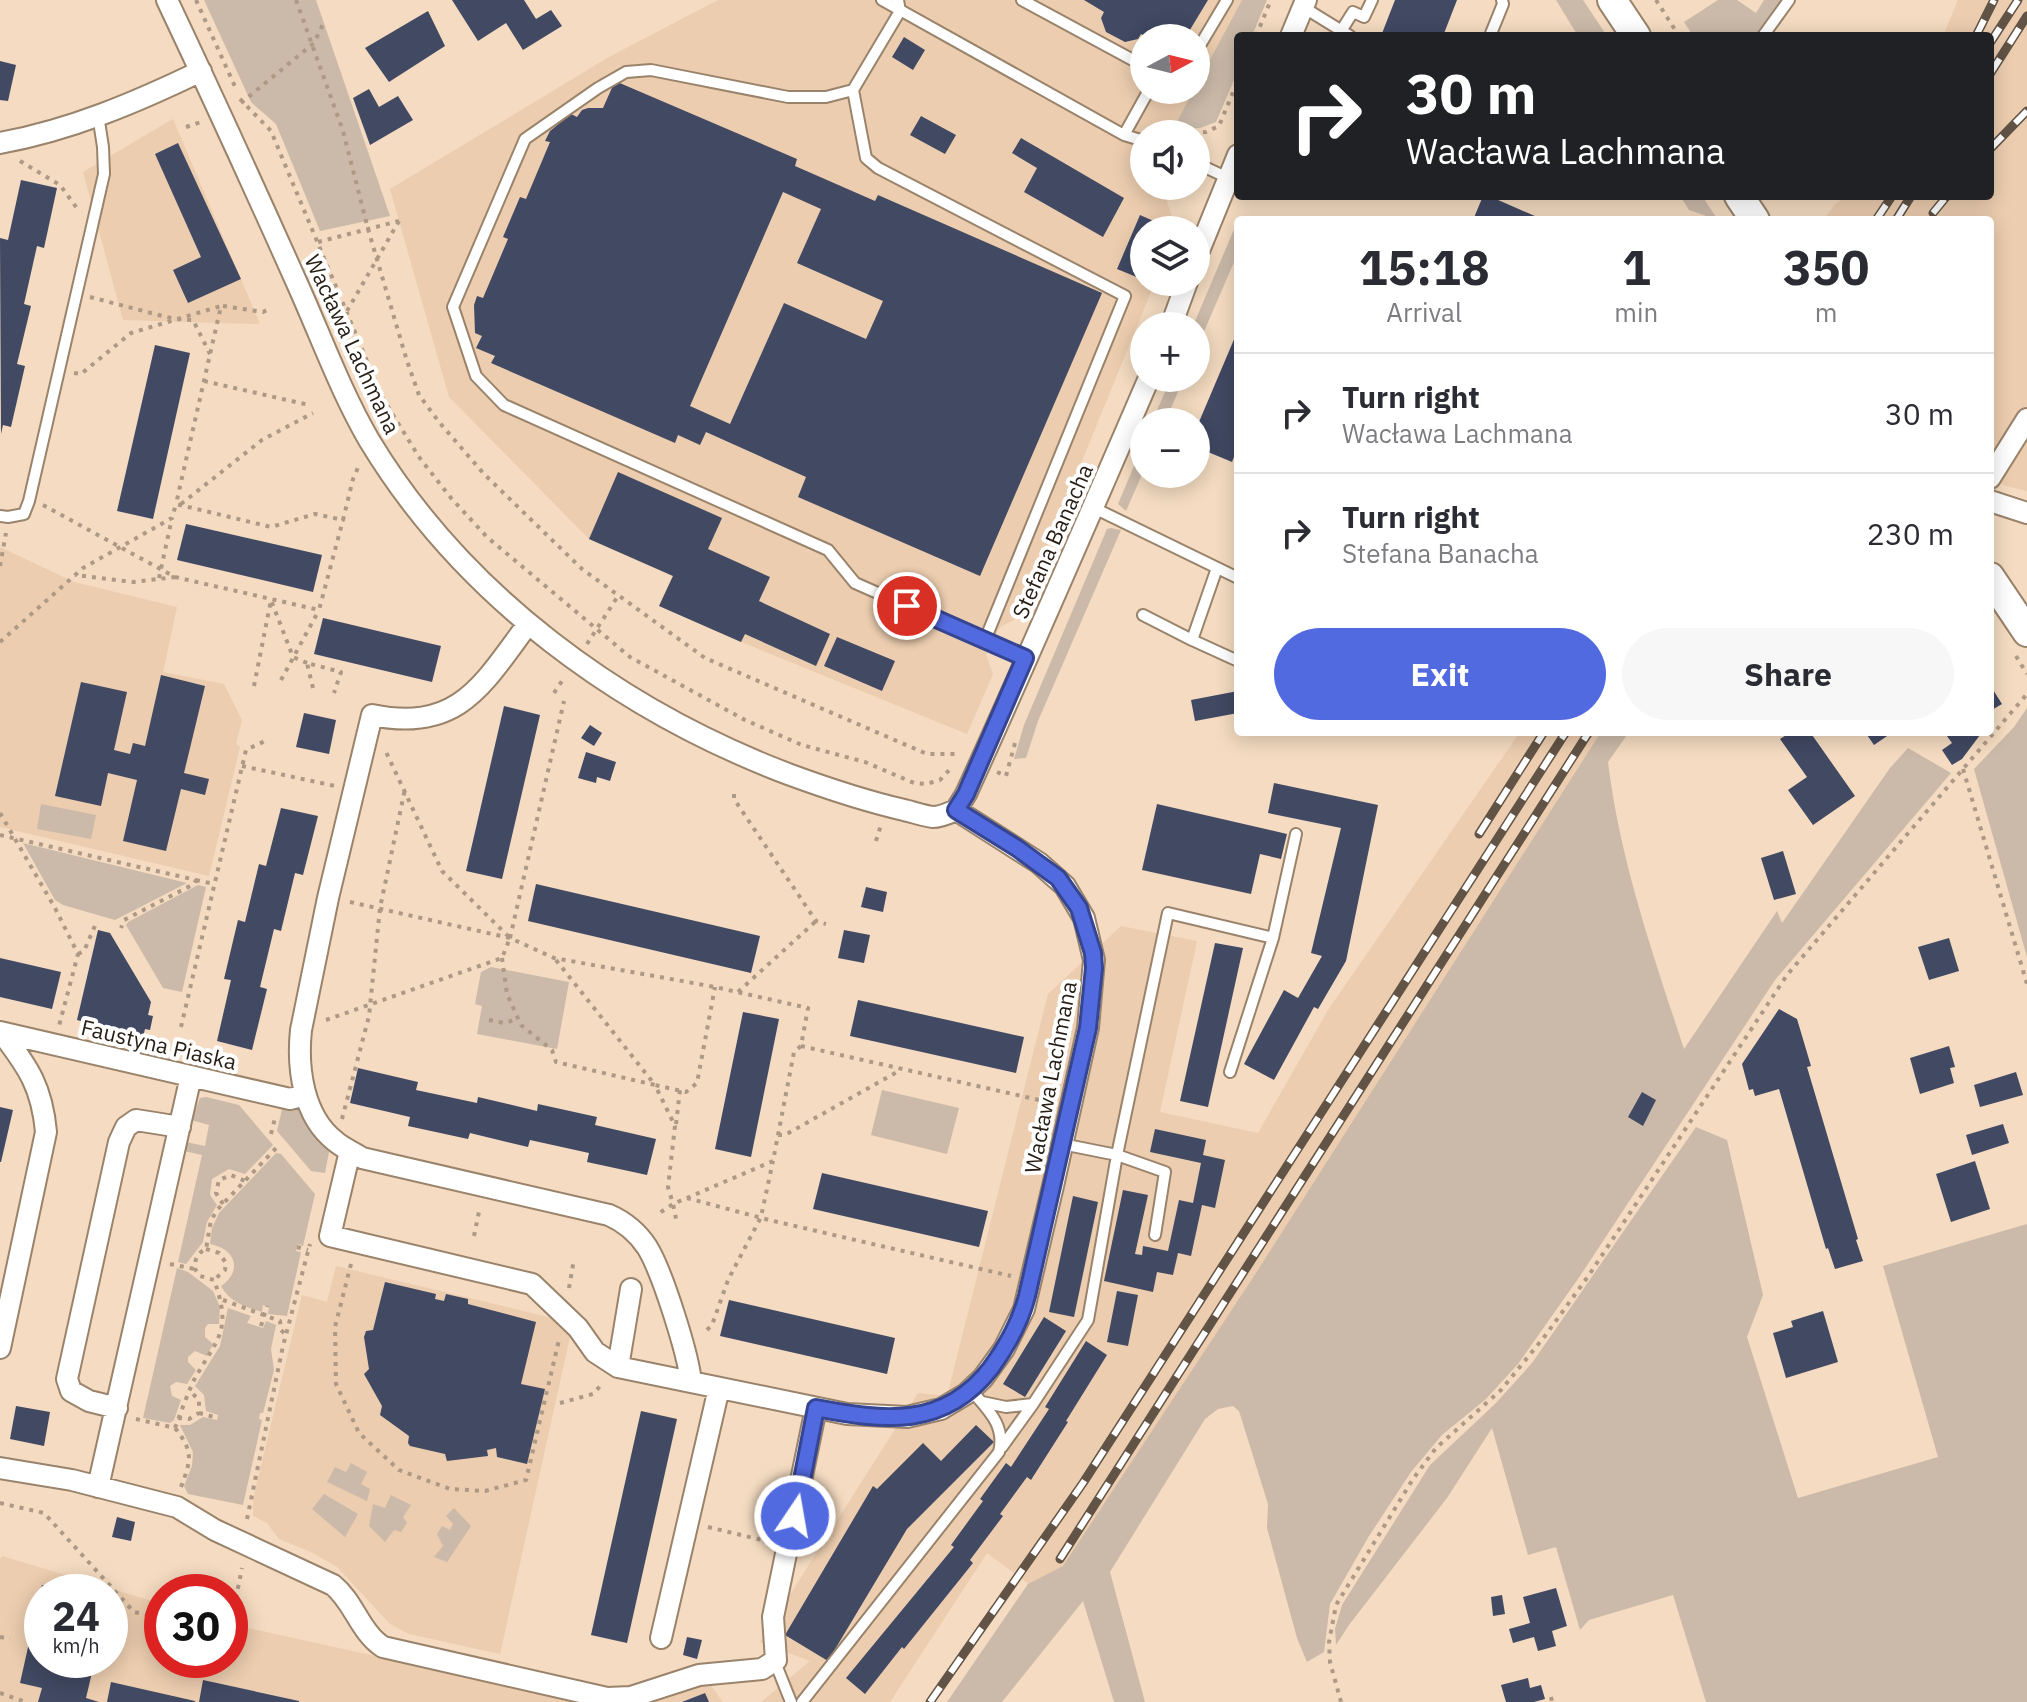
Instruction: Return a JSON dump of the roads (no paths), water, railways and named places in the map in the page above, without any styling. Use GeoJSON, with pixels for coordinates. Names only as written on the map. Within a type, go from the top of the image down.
{"type":"FeatureCollection","features":[{"type":"Feature","properties":{"kind":"main road"},"geometry":{"type":"LineString","coordinates":[[1612,0],[1633,32]]}},
{"type":"Feature","properties":{"kind":"main road"},"geometry":{"type":"LineString","coordinates":[[1994,583],[2027,632]]}},
{"type":"Feature","properties":{"kind":"street","name":"Wacława Lachmana"},"geometry":{"type":"LineString","coordinates":[[167,0],[370,441],[398,484],[441,537],[528,624],[575,660],[663,717],[737,754],[806,780],[934,817],[956,810],[1049,870],[1070,892],[1084,918],[1093,953],[1094,977],[1088,1028],[1062,1144],[1024,1309],[976,1396],[918,1416],[868,1417],[618,1367]]}},
{"type":"Feature","properties":{"kind":"street"},"geometry":{"type":"LineString","coordinates":[[1293,32],[1304,4]]}},
{"type":"Feature","properties":{"kind":"street"},"geometry":{"type":"LineString","coordinates":[[2,142],[40,135],[133,103],[201,71]]}},
{"type":"Feature","properties":{"kind":"street"},"geometry":{"type":"LineString","coordinates":[[1210,223],[1234,164]]}},
{"type":"Feature","properties":{"kind":"street","name":"Stefana Banacha"},"geometry":{"type":"LineString","coordinates":[[956,810],[1060,588],[1143,392]]}},
{"type":"Feature","properties":{"kind":"street"},"geometry":{"type":"LineString","coordinates":[[1994,472],[2027,419]]}},
{"type":"Feature","properties":{"kind":"street"},"geometry":{"type":"LineString","coordinates":[[1994,502],[2027,513]]}},
{"type":"Feature","properties":{"kind":"street"},"geometry":{"type":"LineString","coordinates":[[528,624],[477,691],[462,703],[415,719],[372,715],[328,898],[301,1030],[300,1059],[305,1095],[322,1127],[343,1147],[371,1161],[609,1215],[634,1231],[657,1267],[689,1363],[691,1382]]}},
{"type":"Feature","properties":{"kind":"street","name":"Faustyna Piaska"},"geometry":{"type":"LineString","coordinates":[[1,1033],[290,1099],[305,1095]]}},
{"type":"Feature","properties":{"kind":"street","name":"Faustyna Piaska"},"geometry":{"type":"LineString","coordinates":[[0,1348],[46,1132],[42,1101],[32,1074],[1,1033]]}},
{"type":"Feature","properties":{"kind":"street"},"geometry":{"type":"LineString","coordinates":[[98,1487],[191,1076]]}},
{"type":"Feature","properties":{"kind":"street"},"geometry":{"type":"LineString","coordinates":[[116,1412],[71,1391],[67,1379],[119,1142],[126,1127],[136,1120],[180,1127]]}},
{"type":"Feature","properties":{"kind":"street"},"geometry":{"type":"LineString","coordinates":[[343,1147],[330,1236],[532,1284],[578,1328],[595,1352],[618,1367],[631,1289]]}},
{"type":"Feature","properties":{"kind":"street"},"geometry":{"type":"LineString","coordinates":[[661,1638],[719,1388]]}},
{"type":"Feature","properties":{"kind":"street"},"geometry":{"type":"LineString","coordinates":[[0,1468],[98,1487],[177,1507],[215,1530],[333,1585],[346,1598],[371,1638],[383,1647],[607,1698],[631,1697],[699,1675],[762,1669],[775,1662],[777,1648],[772,1624],[816,1408]]}},
{"type":"Feature","properties":{"kind":"lane"},"geometry":{"type":"LineString","coordinates":[[882,0],[899,6],[1130,137]]}},
{"type":"Feature","properties":{"kind":"lane"},"geometry":{"type":"LineString","coordinates":[[1022,0],[1130,58]]}},
{"type":"Feature","properties":{"kind":"lane"},"geometry":{"type":"LineString","coordinates":[[1210,29],[1227,0]]}},
{"type":"Feature","properties":{"kind":"lane"},"geometry":{"type":"LineString","coordinates":[[1347,32],[1353,12],[1364,17],[1372,0]]}},
{"type":"Feature","properties":{"kind":"lane"},"geometry":{"type":"LineString","coordinates":[[1492,32],[1502,0]]}},
{"type":"Feature","properties":{"kind":"lane"},"geometry":{"type":"LineString","coordinates":[[1766,32],[1789,0]]}},
{"type":"Feature","properties":{"kind":"lane"},"geometry":{"type":"LineString","coordinates":[[1304,4],[1343,32]]}},
{"type":"Feature","properties":{"kind":"lane"},"geometry":{"type":"LineString","coordinates":[[899,6],[853,90],[866,158],[878,168],[1125,296],[985,640]]}},
{"type":"Feature","properties":{"kind":"lane"},"geometry":{"type":"LineString","coordinates":[[853,90],[826,97],[788,97],[651,70],[626,72],[525,139],[453,307],[476,376],[504,405],[828,550],[855,583],[1025,658]]}},
{"type":"Feature","properties":{"kind":"lane"},"geometry":{"type":"LineString","coordinates":[[1124,135],[1141,104]]}},
{"type":"Feature","properties":{"kind":"lane"},"geometry":{"type":"LineString","coordinates":[[4,516],[24,514],[29,501],[104,174],[98,115]]}},
{"type":"Feature","properties":{"kind":"lane"},"geometry":{"type":"LineString","coordinates":[[1210,170],[1228,178]]}},
{"type":"Feature","properties":{"kind":"lane"},"geometry":{"type":"LineString","coordinates":[[1094,508],[1234,576]]}},
{"type":"Feature","properties":{"kind":"lane"},"geometry":{"type":"LineString","coordinates":[[1192,640],[1217,568]]}},
{"type":"Feature","properties":{"kind":"lane"},"geometry":{"type":"LineString","coordinates":[[1143,615],[1234,659]]}},
{"type":"Feature","properties":{"kind":"lane"},"geometry":{"type":"LineString","coordinates":[[1230,1072],[1273,938],[1296,834]]}},
{"type":"Feature","properties":{"kind":"lane"},"geometry":{"type":"LineString","coordinates":[[802,1702],[999,1452],[1088,1320],[1117,1155],[1168,913],[1273,938]]}},
{"type":"Feature","properties":{"kind":"lane"},"geometry":{"type":"LineString","coordinates":[[1062,1144],[1117,1155],[1165,1172],[1155,1235]]}},
{"type":"Feature","properties":{"kind":"lane"},"geometry":{"type":"LineString","coordinates":[[976,1396],[1006,1407],[1033,1404]]}},
{"type":"Feature","properties":{"kind":"lane"},"geometry":{"type":"LineString","coordinates":[[976,1396],[1000,1429],[999,1452]]}},
{"type":"Feature","properties":{"kind":"lane"},"geometry":{"type":"LineString","coordinates":[[775,1662],[791,1702]]}},
{"type":"Feature","properties":{"kind":"railway"},"geometry":{"type":"LineString","coordinates":[[1978,32],[1994,0]]}},
{"type":"Feature","properties":{"kind":"railway"},"geometry":{"type":"LineString","coordinates":[[1994,37],[2018,0]]}},
{"type":"Feature","properties":{"kind":"railway"},"geometry":{"type":"LineString","coordinates":[[1994,68],[2027,16]]}},
{"type":"Feature","properties":{"kind":"railway"},"geometry":{"type":"LineString","coordinates":[[1994,145],[2027,111]]}},
{"type":"Feature","properties":{"kind":"railway"},"geometry":{"type":"LineString","coordinates":[[1879,216],[1889,200]]}},
{"type":"Feature","properties":{"kind":"railway"},"geometry":{"type":"LineString","coordinates":[[1898,216],[1908,200]]}},
{"type":"Feature","properties":{"kind":"railway"},"geometry":{"type":"LineString","coordinates":[[1933,213],[1944,200]]}},
{"type":"Feature","properties":{"kind":"railway"},"geometry":{"type":"LineString","coordinates":[[1479,834],[1541,736]]}},
{"type":"Feature","properties":{"kind":"railway"},"geometry":{"type":"LineString","coordinates":[[930,1702],[1083,1483],[1563,736]]}},
{"type":"Feature","properties":{"kind":"railway"},"geometry":{"type":"LineString","coordinates":[[1060,1559],[1586,736]]}}]}
